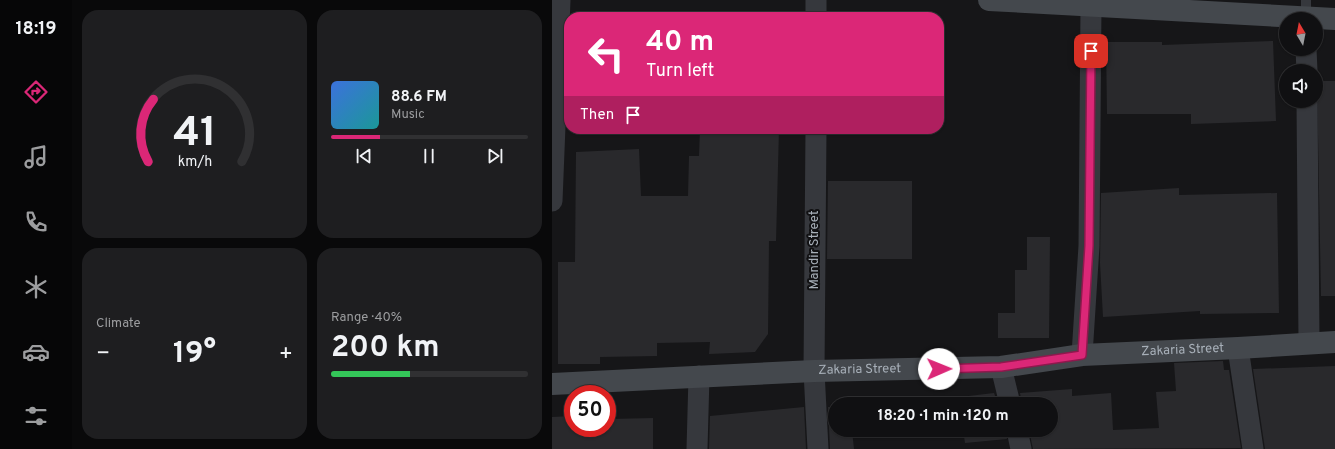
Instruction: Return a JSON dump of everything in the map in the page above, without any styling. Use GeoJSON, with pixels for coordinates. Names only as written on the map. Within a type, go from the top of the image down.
{"type":"FeatureCollection","features":[{"type":"Feature","properties":{"kind":"main road"},"geometry":{"type":"LineString","coordinates":[[989,0],[1092,6],[1149,5],[1306,12]]}},
{"type":"Feature","properties":{"kind":"main road"},"geometry":{"type":"LineString","coordinates":[[1323,16],[1335,19]]}},
{"type":"Feature","properties":{"kind":"main road","name":"Zakaria Street"},"geometry":{"type":"LineString","coordinates":[[552,384],[814,371],[1001,367],[1082,355],[1238,348],[1309,342],[1335,342]]}},
{"type":"Feature","properties":{"kind":"street"},"geometry":{"type":"LineString","coordinates":[[552,201],[560,0]]}},
{"type":"Feature","properties":{"kind":"street"},"geometry":{"type":"LineString","coordinates":[[816,0],[816,12]]}},
{"type":"Feature","properties":{"kind":"street"},"geometry":{"type":"LineString","coordinates":[[1082,355],[1089,246],[1092,6]]}},
{"type":"Feature","properties":{"kind":"street"},"geometry":{"type":"LineString","coordinates":[[1307,108],[1309,342]]}},
{"type":"Feature","properties":{"kind":"street","name":"Mandir Street"},"geometry":{"type":"LineString","coordinates":[[816,134],[814,371],[818,449]]}},
{"type":"Feature","properties":{"kind":"street"},"geometry":{"type":"LineString","coordinates":[[1238,348],[1253,449]]}},
{"type":"Feature","properties":{"kind":"street"},"geometry":{"type":"LineString","coordinates":[[1001,367],[1008,397]]}},
{"type":"Feature","properties":{"kind":"street"},"geometry":{"type":"LineString","coordinates":[[697,449],[699,376]]}},
{"type":"Feature","properties":{"kind":"street"},"geometry":{"type":"LineString","coordinates":[[1018,437],[1021,449]]}},
{"type":"Feature","properties":{"kind":"building"},"geometry":{"type":"Polygon","coordinates":[[[1273,41],[1276,121],[1191,124],[1191,114],[1107,114],[1106,42],[1162,42],[1162,45],[1273,41]]]}},
{"type":"Feature","properties":{"kind":"building"},"geometry":{"type":"Polygon","coordinates":[[[1323,81],[1335,81],[1335,296],[1321,296],[1318,108],[1323,108],[1323,81]]]}},
{"type":"Feature","properties":{"kind":"building"},"geometry":{"type":"Polygon","coordinates":[[[700,134],[779,134],[776,241],[769,241],[768,334],[755,352],[709,354],[710,342],[657,343],[657,356],[600,357],[600,364],[558,364],[558,262],[575,262],[576,152],[639,149],[641,196],[688,196],[689,156],[699,156],[700,134]]]}},
{"type":"Feature","properties":{"kind":"building"},"geometry":{"type":"Polygon","coordinates":[[[828,181],[912,181],[912,259],[827,259],[828,181]]]}},
{"type":"Feature","properties":{"kind":"building"},"geometry":{"type":"Polygon","coordinates":[[[1179,188],[1179,195],[1277,193],[1279,313],[1200,314],[1200,311],[1103,317],[1100,263],[1101,193],[1179,188]]]}},
{"type":"Feature","properties":{"kind":"building"},"geometry":{"type":"Polygon","coordinates":[[[1027,237],[1050,237],[1049,338],[998,338],[998,313],[1015,313],[1015,270],[1027,270],[1027,237]]]}},
{"type":"Feature","properties":{"kind":"building"},"geometry":{"type":"Polygon","coordinates":[[[1223,361],[1224,370],[1229,370],[1241,448],[1033,449],[1030,437],[1058,437],[1058,397],[1021,397],[1020,393],[1072,389],[1072,396],[1111,393],[1113,430],[1159,428],[1156,392],[1176,391],[1174,363],[1223,361]]]}},
{"type":"Feature","properties":{"kind":"building"},"geometry":{"type":"Polygon","coordinates":[[[1335,366],[1335,449],[1265,449],[1253,369],[1335,366]]]}},
{"type":"Feature","properties":{"kind":"building"},"geometry":{"type":"Polygon","coordinates":[[[994,393],[995,397],[960,397],[994,393]]]}},
{"type":"Feature","properties":{"kind":"building"},"geometry":{"type":"Polygon","coordinates":[[[804,407],[806,449],[709,449],[710,416],[804,407]]]}},
{"type":"Feature","properties":{"kind":"building"},"geometry":{"type":"Polygon","coordinates":[[[564,416],[564,437],[616,437],[616,419],[653,418],[653,449],[552,449],[552,417],[564,416]]]}},
{"type":"Feature","properties":{"kind":"building"},"geometry":{"type":"Polygon","coordinates":[[[829,437],[853,437],[854,449],[830,449],[829,437]]]}},
{"type":"Feature","properties":{"kind":"building"},"geometry":{"type":"Polygon","coordinates":[[[964,437],[1007,437],[1007,439],[965,443],[964,437]]]}},
{"type":"Feature","properties":{"kind":"route"},"geometry":{"type":"LineString","coordinates":[[939,369],[1001,367],[1082,355],[1089,246],[1091,51]]}}]}
